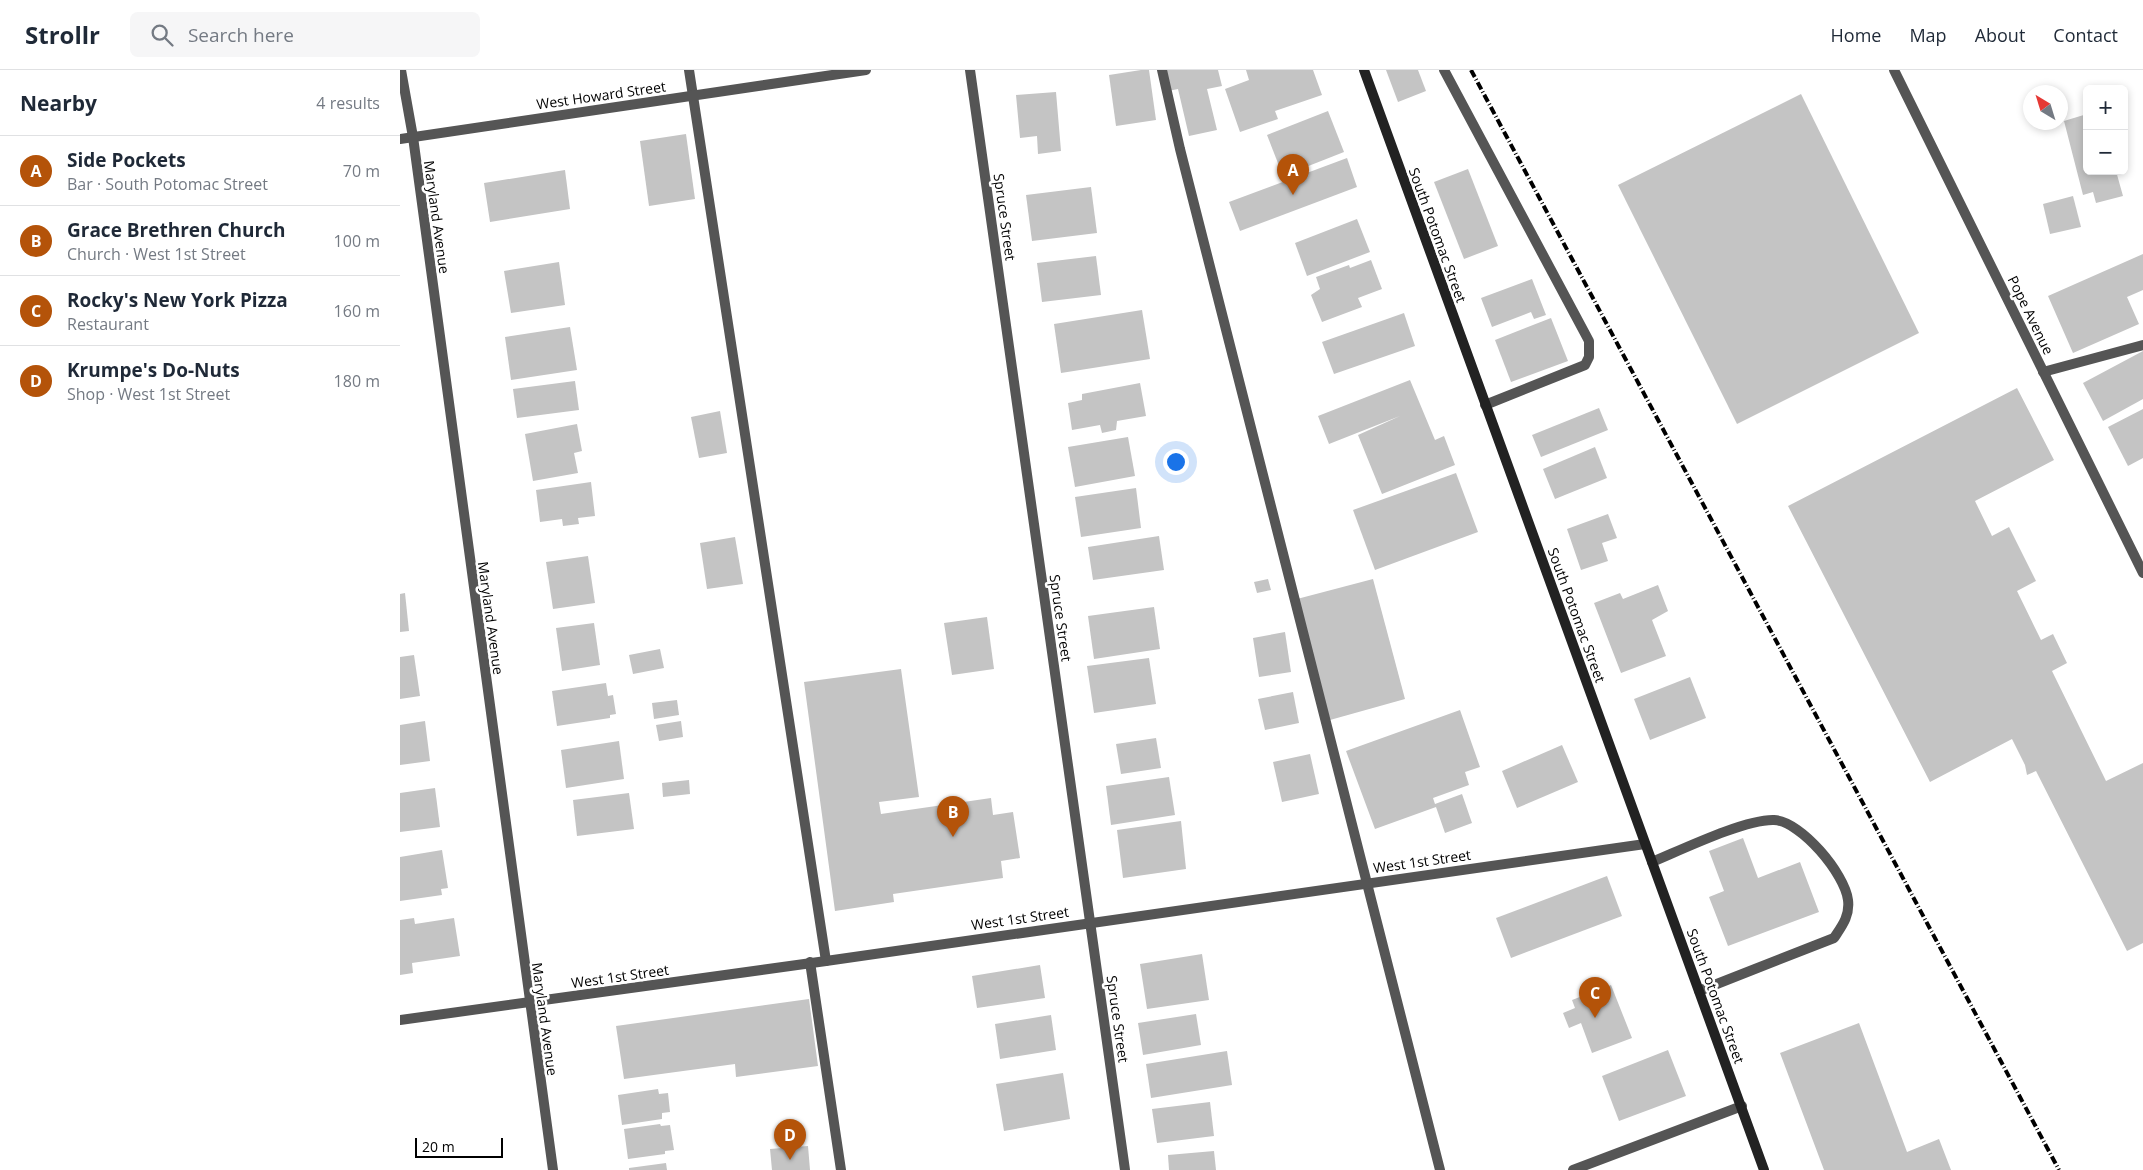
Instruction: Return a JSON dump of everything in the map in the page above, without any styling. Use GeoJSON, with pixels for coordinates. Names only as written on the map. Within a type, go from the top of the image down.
{"type":"FeatureCollection","features":[{"type":"Feature","properties":{"kind":"main road","name":"South Potomac Street"},"geometry":{"type":"LineString","coordinates":[[1364,70],[1764,1170]]}},
{"type":"Feature","properties":{"kind":"street","name":"Maryland Avenue"},"geometry":{"type":"LineString","coordinates":[[401,70],[413,137],[553,1170]]}},
{"type":"Feature","properties":{"kind":"street"},"geometry":{"type":"LineString","coordinates":[[689,70],[826,961]]}},
{"type":"Feature","properties":{"kind":"street","name":"West Howard Street"},"geometry":{"type":"LineString","coordinates":[[400,138],[866,70]]}},
{"type":"Feature","properties":{"kind":"street","name":"Spruce Street"},"geometry":{"type":"LineString","coordinates":[[970,70],[1125,1170]]}},
{"type":"Feature","properties":{"kind":"street"},"geometry":{"type":"LineString","coordinates":[[1162,70],[1440,1170]]}},
{"type":"Feature","properties":{"kind":"street"},"geometry":{"type":"LineString","coordinates":[[1444,70],[1589,342],[1590,357],[1585,366],[1485,404]]}},
{"type":"Feature","properties":{"kind":"street","name":"Pope Avenue"},"geometry":{"type":"LineString","coordinates":[[1894,70],[2143,571]]}},
{"type":"Feature","properties":{"kind":"street"},"geometry":{"type":"LineString","coordinates":[[2044,372],[2143,345]]}},
{"type":"Feature","properties":{"kind":"street"},"geometry":{"type":"LineString","coordinates":[[1652,862],[1743,826],[1775,820],[1796,829],[1824,853],[1843,882],[1848,900],[1847,918],[1834,938],[1699,991]]}},
{"type":"Feature","properties":{"kind":"street","name":"West 1st Street"},"geometry":{"type":"LineString","coordinates":[[400,1020],[1645,844]]}},
{"type":"Feature","properties":{"kind":"street"},"geometry":{"type":"LineString","coordinates":[[810,962],[841,1170]]}},
{"type":"Feature","properties":{"kind":"street"},"geometry":{"type":"LineString","coordinates":[[1574,1170],[1742,1106]]}},
{"type":"Feature","properties":{"kind":"building"},"geometry":{"type":"Polygon","coordinates":[[[1149,70],[1156,120],[1116,126],[1109,75],[1149,70]]]}},
{"type":"Feature","properties":{"kind":"building"},"geometry":{"type":"Polygon","coordinates":[[[1162,70],[1218,70],[1222,86],[1207,89],[1217,130],[1189,136],[1178,89],[1168,91],[1162,70]]]}},
{"type":"Feature","properties":{"kind":"building"},"geometry":{"type":"Polygon","coordinates":[[[1246,70],[1313,70],[1322,95],[1275,111],[1278,119],[1240,132],[1225,89],[1249,80],[1246,70]]]}},
{"type":"Feature","properties":{"kind":"building"},"geometry":{"type":"Polygon","coordinates":[[[1386,70],[1418,70],[1426,91],[1398,102],[1386,70]]]}},
{"type":"Feature","properties":{"kind":"building"},"geometry":{"type":"Polygon","coordinates":[[[1056,92],[1061,151],[1038,154],[1037,136],[1020,138],[1016,95],[1056,92]]]}},
{"type":"Feature","properties":{"kind":"building"},"geometry":{"type":"Polygon","coordinates":[[[1801,94],[1919,333],[1737,424],[1618,185],[1801,94]]]}},
{"type":"Feature","properties":{"kind":"building"},"geometry":{"type":"Polygon","coordinates":[[[1328,111],[1344,152],[1283,176],[1267,135],[1328,111]]]}},
{"type":"Feature","properties":{"kind":"building"},"geometry":{"type":"Polygon","coordinates":[[[2083,115],[2083,175],[2117,175],[2123,196],[2096,203],[2093,192],[2083,195],[2066,130],[2068,130],[2068,120],[2083,115]]]}},
{"type":"Feature","properties":{"kind":"building"},"geometry":{"type":"Polygon","coordinates":[[[686,134],[695,199],[649,206],[640,141],[686,134]]]}},
{"type":"Feature","properties":{"kind":"building"},"geometry":{"type":"Polygon","coordinates":[[[1347,158],[1357,187],[1240,231],[1229,202],[1347,158]]]}},
{"type":"Feature","properties":{"kind":"building"},"geometry":{"type":"Polygon","coordinates":[[[1468,169],[1498,246],[1464,259],[1434,182],[1468,169]]]}},
{"type":"Feature","properties":{"kind":"building"},"geometry":{"type":"Polygon","coordinates":[[[565,170],[570,209],[490,222],[484,183],[565,170]]]}},
{"type":"Feature","properties":{"kind":"building"},"geometry":{"type":"Polygon","coordinates":[[[1091,187],[1097,233],[1032,241],[1026,195],[1091,187]]]}},
{"type":"Feature","properties":{"kind":"building"},"geometry":{"type":"Polygon","coordinates":[[[2073,196],[2081,227],[2050,234],[2043,204],[2073,196]]]}},
{"type":"Feature","properties":{"kind":"building"},"geometry":{"type":"Polygon","coordinates":[[[1357,219],[1370,252],[1307,276],[1295,243],[1357,219]]]}},
{"type":"Feature","properties":{"kind":"building"},"geometry":{"type":"Polygon","coordinates":[[[2143,254],[2143,290],[2127,297],[2139,324],[2073,353],[2048,296],[2143,254]]]}},
{"type":"Feature","properties":{"kind":"building"},"geometry":{"type":"Polygon","coordinates":[[[1096,256],[1101,295],[1042,302],[1037,263],[1096,256]]]}},
{"type":"Feature","properties":{"kind":"building"},"geometry":{"type":"Polygon","coordinates":[[[1371,260],[1382,289],[1358,298],[1362,307],[1322,322],[1311,295],[1320,289],[1316,277],[1349,265],[1350,268],[1371,260]]]}},
{"type":"Feature","properties":{"kind":"building"},"geometry":{"type":"Polygon","coordinates":[[[559,262],[565,305],[511,313],[504,271],[559,262]]]}},
{"type":"Feature","properties":{"kind":"building"},"geometry":{"type":"Polygon","coordinates":[[[1532,279],[1546,315],[1534,319],[1531,312],[1492,327],[1481,298],[1532,279]]]}},
{"type":"Feature","properties":{"kind":"building"},"geometry":{"type":"Polygon","coordinates":[[[1142,310],[1150,359],[1061,373],[1054,324],[1142,310]]]}},
{"type":"Feature","properties":{"kind":"building"},"geometry":{"type":"Polygon","coordinates":[[[1404,313],[1415,346],[1334,374],[1322,342],[1404,313]]]}},
{"type":"Feature","properties":{"kind":"building"},"geometry":{"type":"Polygon","coordinates":[[[1551,318],[1568,361],[1511,382],[1495,340],[1551,318]]]}},
{"type":"Feature","properties":{"kind":"building"},"geometry":{"type":"Polygon","coordinates":[[[570,327],[577,370],[511,380],[505,337],[570,327]]]}},
{"type":"Feature","properties":{"kind":"building"},"geometry":{"type":"Polygon","coordinates":[[[2143,351],[2143,399],[2103,421],[2083,383],[2143,351]]]}},
{"type":"Feature","properties":{"kind":"building"},"geometry":{"type":"Polygon","coordinates":[[[1410,380],[1435,440],[1444,436],[1455,465],[1382,494],[1358,435],[1400,416],[1329,444],[1318,416],[1410,380]]]}},
{"type":"Feature","properties":{"kind":"building"},"geometry":{"type":"Polygon","coordinates":[[[575,381],[579,410],[517,418],[513,389],[575,381]]]}},
{"type":"Feature","properties":{"kind":"building"},"geometry":{"type":"Polygon","coordinates":[[[1140,383],[1146,416],[1117,421],[1116,430],[1102,433],[1100,425],[1072,430],[1068,403],[1082,400],[1082,394],[1140,383]]]}},
{"type":"Feature","properties":{"kind":"building"},"geometry":{"type":"Polygon","coordinates":[[[2017,388],[2054,460],[1975,501],[1992,536],[2009,527],[2036,581],[2017,591],[2041,640],[2053,634],[2067,663],[2052,671],[2106,781],[2143,763],[2143,943],[2127,951],[2036,771],[2027,775],[2025,765],[2012,739],[1930,782],[1788,506],[2017,388]]]}},
{"type":"Feature","properties":{"kind":"building"},"geometry":{"type":"Polygon","coordinates":[[[1599,408],[1608,430],[1541,457],[1532,435],[1599,408]]]}},
{"type":"Feature","properties":{"kind":"building"},"geometry":{"type":"Polygon","coordinates":[[[2143,409],[2143,458],[2128,466],[2108,427],[2143,409]]]}},
{"type":"Feature","properties":{"kind":"building"},"geometry":{"type":"Polygon","coordinates":[[[720,411],[727,453],[699,458],[691,417],[720,411]]]}},
{"type":"Feature","properties":{"kind":"building"},"geometry":{"type":"Polygon","coordinates":[[[577,424],[582,451],[574,453],[578,473],[533,481],[525,434],[577,424]]]}},
{"type":"Feature","properties":{"kind":"building"},"geometry":{"type":"Polygon","coordinates":[[[1128,437],[1135,476],[1075,487],[1068,447],[1128,437]]]}},
{"type":"Feature","properties":{"kind":"building"},"geometry":{"type":"Polygon","coordinates":[[[1595,447],[1607,478],[1555,499],[1543,469],[1595,447]]]}},
{"type":"Feature","properties":{"kind":"building"},"geometry":{"type":"Polygon","coordinates":[[[1456,473],[1478,532],[1375,570],[1353,510],[1456,473]]]}},
{"type":"Feature","properties":{"kind":"building"},"geometry":{"type":"Polygon","coordinates":[[[591,482],[595,516],[578,518],[579,524],[563,526],[562,519],[540,522],[536,490],[591,482]]]}},
{"type":"Feature","properties":{"kind":"building"},"geometry":{"type":"Polygon","coordinates":[[[1136,488],[1141,528],[1081,537],[1075,497],[1136,488]]]}},
{"type":"Feature","properties":{"kind":"building"},"geometry":{"type":"Polygon","coordinates":[[[1608,514],[1617,538],[1602,543],[1608,561],[1581,570],[1567,529],[1608,514]]]}},
{"type":"Feature","properties":{"kind":"building"},"geometry":{"type":"Polygon","coordinates":[[[1159,536],[1164,570],[1093,580],[1088,547],[1159,536]]]}},
{"type":"Feature","properties":{"kind":"building"},"geometry":{"type":"Polygon","coordinates":[[[735,537],[743,584],[707,589],[700,543],[735,537]]]}},
{"type":"Feature","properties":{"kind":"building"},"geometry":{"type":"Polygon","coordinates":[[[588,556],[595,603],[553,609],[546,562],[588,556]]]}},
{"type":"Feature","properties":{"kind":"building"},"geometry":{"type":"Polygon","coordinates":[[[1268,579],[1271,590],[1257,593],[1254,582],[1268,579]]]}},
{"type":"Feature","properties":{"kind":"building"},"geometry":{"type":"Polygon","coordinates":[[[1373,579],[1405,699],[1330,720],[1297,599],[1373,579]]]}},
{"type":"Feature","properties":{"kind":"building"},"geometry":{"type":"Polygon","coordinates":[[[1658,585],[1668,611],[1652,620],[1666,656],[1621,673],[1594,603],[1620,593],[1623,599],[1658,585]]]}},
{"type":"Feature","properties":{"kind":"building"},"geometry":{"type":"Polygon","coordinates":[[[405,593],[409,631],[400,632],[400,594],[405,593]]]}},
{"type":"Feature","properties":{"kind":"building"},"geometry":{"type":"Polygon","coordinates":[[[1154,607],[1160,649],[1094,659],[1088,616],[1154,607]]]}},
{"type":"Feature","properties":{"kind":"building"},"geometry":{"type":"Polygon","coordinates":[[[987,617],[994,669],[952,675],[944,623],[987,617]]]}},
{"type":"Feature","properties":{"kind":"building"},"geometry":{"type":"Polygon","coordinates":[[[594,623],[600,665],[562,671],[556,628],[594,623]]]}},
{"type":"Feature","properties":{"kind":"building"},"geometry":{"type":"Polygon","coordinates":[[[1285,632],[1291,672],[1259,677],[1253,638],[1285,632]]]}},
{"type":"Feature","properties":{"kind":"building"},"geometry":{"type":"Polygon","coordinates":[[[660,649],[664,668],[633,674],[629,655],[660,649]]]}},
{"type":"Feature","properties":{"kind":"building"},"geometry":{"type":"Polygon","coordinates":[[[414,655],[420,696],[400,699],[400,657],[414,655]]]}},
{"type":"Feature","properties":{"kind":"building"},"geometry":{"type":"Polygon","coordinates":[[[1149,658],[1156,704],[1094,713],[1087,666],[1149,658]]]}},
{"type":"Feature","properties":{"kind":"building"},"geometry":{"type":"Polygon","coordinates":[[[901,669],[919,797],[879,802],[881,814],[991,798],[993,815],[1013,812],[1020,858],[1001,861],[1003,878],[893,894],[894,902],[835,911],[804,682],[901,669]]]}},
{"type":"Feature","properties":{"kind":"building"},"geometry":{"type":"Polygon","coordinates":[[[1690,677],[1706,718],[1650,740],[1634,699],[1690,677]]]}},
{"type":"Feature","properties":{"kind":"building"},"geometry":{"type":"Polygon","coordinates":[[[606,683],[608,696],[613,695],[616,714],[610,715],[610,718],[557,726],[552,691],[606,683]]]}},
{"type":"Feature","properties":{"kind":"building"},"geometry":{"type":"Polygon","coordinates":[[[1293,692],[1299,723],[1265,730],[1258,699],[1293,692]]]}},
{"type":"Feature","properties":{"kind":"building"},"geometry":{"type":"Polygon","coordinates":[[[677,700],[679,715],[654,719],[652,703],[677,700]]]}},
{"type":"Feature","properties":{"kind":"building"},"geometry":{"type":"Polygon","coordinates":[[[1460,710],[1480,767],[1465,772],[1469,785],[1433,798],[1435,804],[1462,794],[1472,823],[1445,833],[1436,807],[1375,829],[1346,751],[1460,710]]]}},
{"type":"Feature","properties":{"kind":"building"},"geometry":{"type":"Polygon","coordinates":[[[425,721],[430,761],[400,765],[400,725],[425,721]]]}},
{"type":"Feature","properties":{"kind":"building"},"geometry":{"type":"Polygon","coordinates":[[[681,721],[683,737],[659,741],[656,725],[681,721]]]}},
{"type":"Feature","properties":{"kind":"building"},"geometry":{"type":"Polygon","coordinates":[[[1156,738],[1161,768],[1121,774],[1116,744],[1156,738]]]}},
{"type":"Feature","properties":{"kind":"building"},"geometry":{"type":"Polygon","coordinates":[[[619,741],[624,779],[566,788],[561,750],[619,741]]]}},
{"type":"Feature","properties":{"kind":"building"},"geometry":{"type":"Polygon","coordinates":[[[1562,745],[1578,782],[1517,808],[1502,771],[1562,745]]]}},
{"type":"Feature","properties":{"kind":"building"},"geometry":{"type":"Polygon","coordinates":[[[1310,754],[1319,794],[1282,802],[1273,762],[1310,754]]]}},
{"type":"Feature","properties":{"kind":"building"},"geometry":{"type":"Polygon","coordinates":[[[1169,777],[1175,815],[1111,825],[1106,786],[1169,777]]]}},
{"type":"Feature","properties":{"kind":"building"},"geometry":{"type":"Polygon","coordinates":[[[689,780],[690,794],[663,797],[662,783],[689,780]]]}},
{"type":"Feature","properties":{"kind":"building"},"geometry":{"type":"Polygon","coordinates":[[[435,788],[440,827],[400,832],[400,793],[435,788]]]}},
{"type":"Feature","properties":{"kind":"building"},"geometry":{"type":"Polygon","coordinates":[[[629,793],[634,829],[577,836],[573,800],[629,793]]]}},
{"type":"Feature","properties":{"kind":"building"},"geometry":{"type":"Polygon","coordinates":[[[1181,821],[1186,869],[1123,878],[1117,830],[1181,821]]]}},
{"type":"Feature","properties":{"kind":"building"},"geometry":{"type":"Polygon","coordinates":[[[1743,838],[1758,878],[1800,862],[1819,912],[1728,946],[1709,897],[1724,891],[1709,851],[1743,838]]]}},
{"type":"Feature","properties":{"kind":"building"},"geometry":{"type":"Polygon","coordinates":[[[442,850],[448,888],[441,889],[442,895],[400,901],[400,857],[442,850]]]}},
{"type":"Feature","properties":{"kind":"building"},"geometry":{"type":"Polygon","coordinates":[[[1607,876],[1622,916],[1511,958],[1496,918],[1607,876]]]}},
{"type":"Feature","properties":{"kind":"building"},"geometry":{"type":"Polygon","coordinates":[[[414,918],[415,924],[454,918],[460,956],[412,963],[413,973],[400,975],[400,920],[414,918]]]}},
{"type":"Feature","properties":{"kind":"building"},"geometry":{"type":"Polygon","coordinates":[[[1202,954],[1209,1000],[1147,1009],[1140,964],[1202,954]]]}},
{"type":"Feature","properties":{"kind":"building"},"geometry":{"type":"Polygon","coordinates":[[[1040,965],[1045,998],[977,1008],[972,976],[1040,965]]]}},
{"type":"Feature","properties":{"kind":"building"},"geometry":{"type":"Polygon","coordinates":[[[1611,985],[1632,1038],[1592,1053],[1581,1023],[1569,1028],[1563,1013],[1575,1008],[1572,1000],[1611,985]]]}},
{"type":"Feature","properties":{"kind":"building"},"geometry":{"type":"Polygon","coordinates":[[[809,999],[818,1066],[736,1077],[735,1064],[624,1079],[616,1026],[809,999]]]}},
{"type":"Feature","properties":{"kind":"building"},"geometry":{"type":"Polygon","coordinates":[[[1196,1014],[1201,1045],[1143,1055],[1138,1023],[1196,1014]]]}},
{"type":"Feature","properties":{"kind":"building"},"geometry":{"type":"Polygon","coordinates":[[[1051,1015],[1056,1050],[1000,1059],[995,1024],[1051,1015]]]}},
{"type":"Feature","properties":{"kind":"building"},"geometry":{"type":"Polygon","coordinates":[[[1859,1023],[1907,1152],[1939,1139],[1951,1170],[1824,1170],[1780,1053],[1859,1023]]]}},
{"type":"Feature","properties":{"kind":"building"},"geometry":{"type":"Polygon","coordinates":[[[1668,1050],[1686,1096],[1619,1121],[1602,1076],[1668,1050]]]}},
{"type":"Feature","properties":{"kind":"building"},"geometry":{"type":"Polygon","coordinates":[[[1227,1051],[1232,1085],[1151,1098],[1146,1064],[1227,1051]]]}},
{"type":"Feature","properties":{"kind":"building"},"geometry":{"type":"Polygon","coordinates":[[[1063,1073],[1070,1119],[1004,1131],[996,1084],[1063,1073]]]}},
{"type":"Feature","properties":{"kind":"building"},"geometry":{"type":"Polygon","coordinates":[[[658,1089],[659,1094],[668,1093],[670,1112],[662,1113],[662,1119],[622,1125],[618,1095],[658,1089]]]}},
{"type":"Feature","properties":{"kind":"building"},"geometry":{"type":"Polygon","coordinates":[[[1210,1102],[1214,1136],[1157,1143],[1152,1109],[1210,1102]]]}},
{"type":"Feature","properties":{"kind":"building"},"geometry":{"type":"Polygon","coordinates":[[[660,1124],[661,1126],[670,1125],[674,1150],[665,1151],[665,1154],[628,1159],[624,1129],[660,1124]]]}},
{"type":"Feature","properties":{"kind":"building"},"geometry":{"type":"Polygon","coordinates":[[[808,1146],[810,1170],[772,1170],[770,1149],[808,1146]]]}},
{"type":"Feature","properties":{"kind":"building"},"geometry":{"type":"Polygon","coordinates":[[[1214,1151],[1216,1170],[1169,1170],[1168,1155],[1214,1151]]]}},
{"type":"Feature","properties":{"kind":"building"},"geometry":{"type":"Polygon","coordinates":[[[666,1163],[667,1170],[629,1170],[629,1168],[666,1163]]]}},
{"type":"Feature","properties":{"kind":"railway"},"geometry":{"type":"LineString","coordinates":[[1471,70],[2059,1170]]}},
{"type":"Feature","properties":{"kind":"place","name":"Side Pockets"},"geometry":{"type":"Point","coordinates":[1293,195]}},
{"type":"Feature","properties":{"kind":"place","name":"Grace Brethren Church"},"geometry":{"type":"Point","coordinates":[953,837]}},
{"type":"Feature","properties":{"kind":"place","name":"Rocky's New York Pizza"},"geometry":{"type":"Point","coordinates":[1595,1018]}},
{"type":"Feature","properties":{"kind":"place","name":"Krumpe's Do-Nuts"},"geometry":{"type":"Point","coordinates":[790,1160]}}]}
